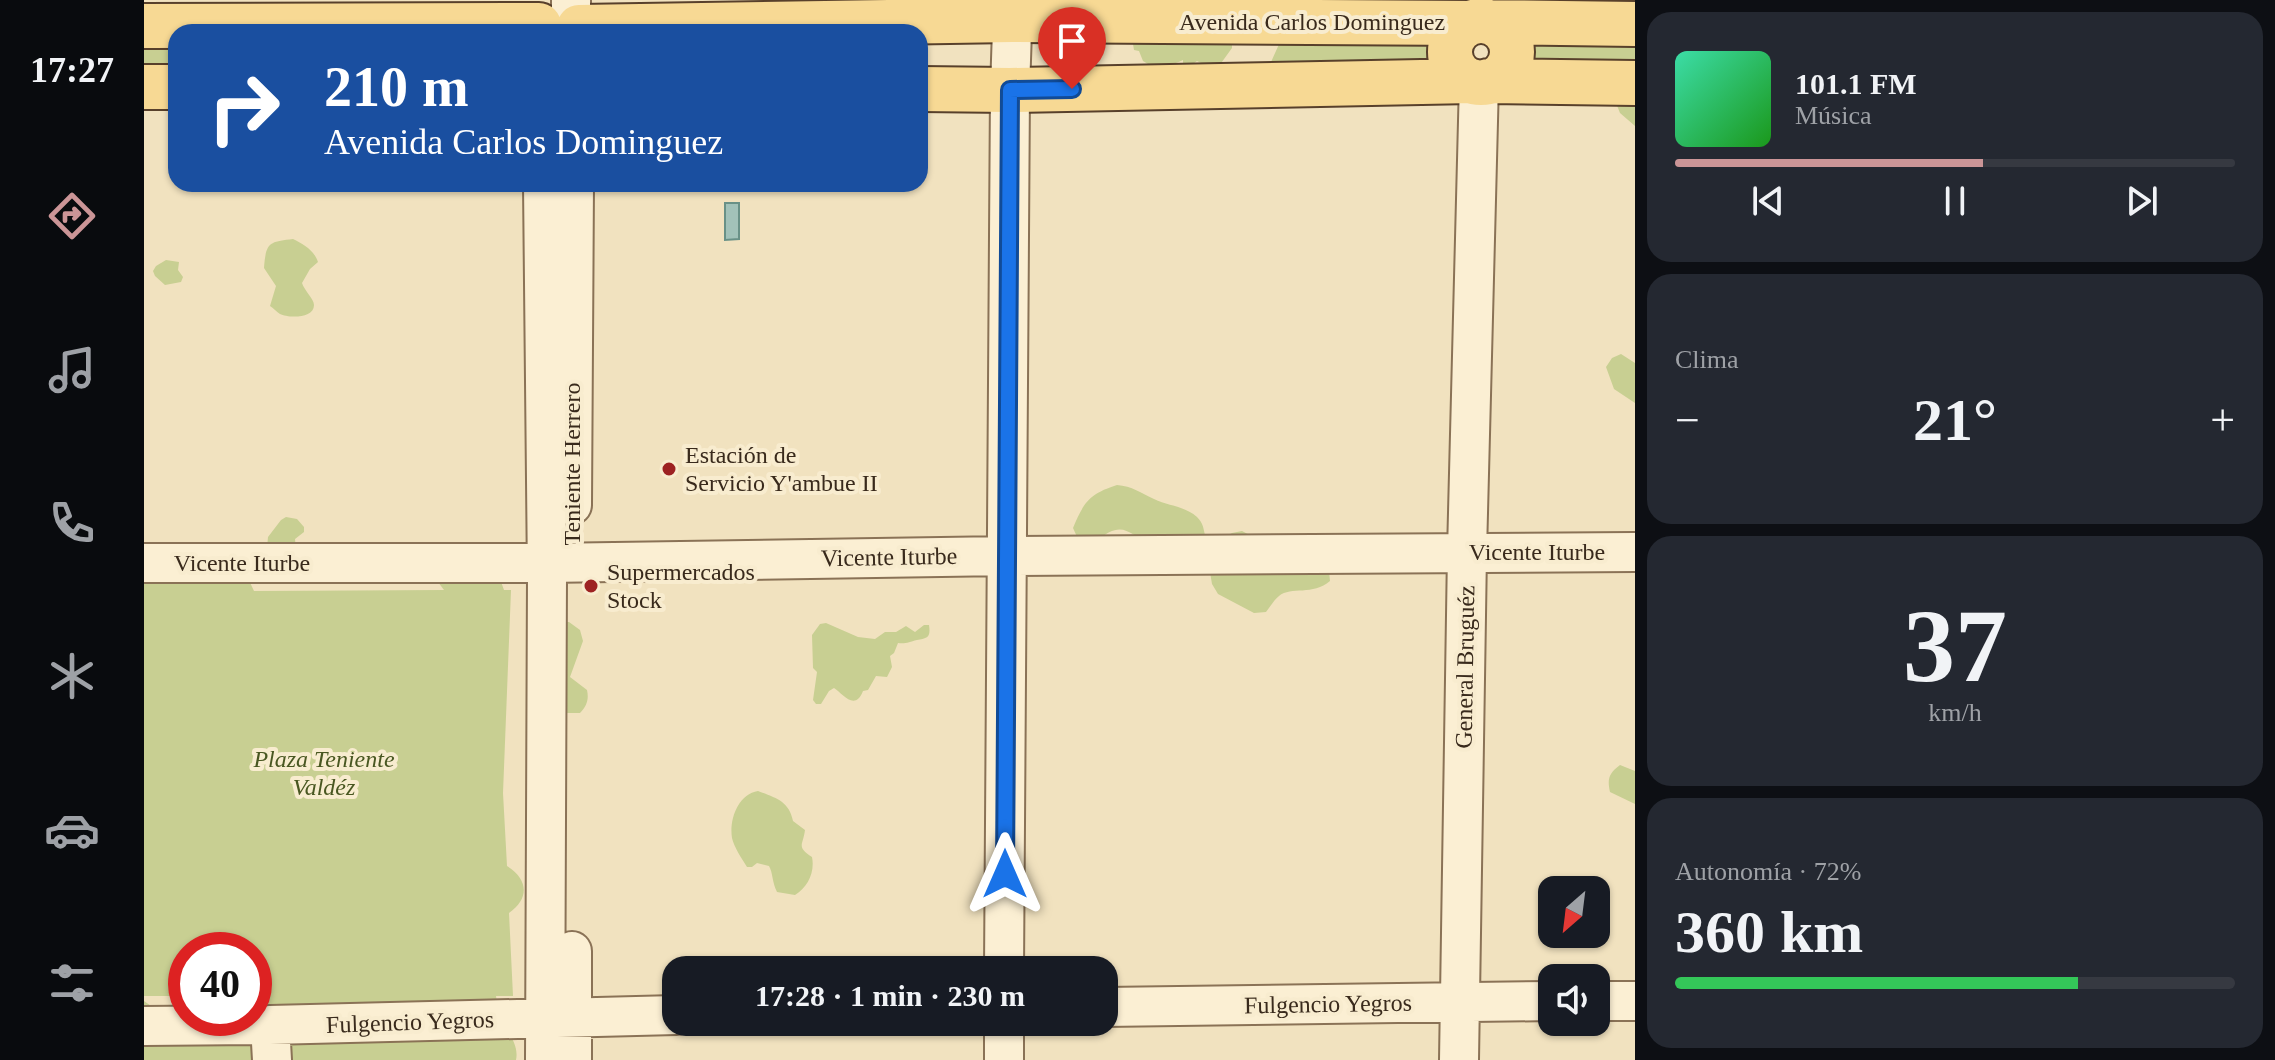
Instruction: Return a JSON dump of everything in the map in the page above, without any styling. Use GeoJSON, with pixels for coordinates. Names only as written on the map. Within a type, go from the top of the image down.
{"type":"FeatureCollection","features":[{"type":"Feature","properties":{"kind":"main road","name":"Avenida Carlos Dominguez"},"geometry":{"type":"LineString","coordinates":[[282,24],[1013,10],[1482,16],[1635,24]]}},
{"type":"Feature","properties":{"kind":"main road"},"geometry":{"type":"LineString","coordinates":[[1480,82],[1503,73],[1512,53],[1504,32],[1482,16]]}},
{"type":"Feature","properties":{"kind":"main road","name":"Avenida Carlos Dominguez"},"geometry":{"type":"LineString","coordinates":[[144,26],[168,26]]}},
{"type":"Feature","properties":{"kind":"main road"},"geometry":{"type":"LineString","coordinates":[[928,89],[1635,83]]}},
{"type":"Feature","properties":{"kind":"main road"},"geometry":{"type":"LineString","coordinates":[[144,87],[168,87]]}},
{"type":"Feature","properties":{"kind":"street"},"geometry":{"type":"LineString","coordinates":[[1004,956],[1013,10]]}},
{"type":"Feature","properties":{"kind":"street","name":"General Bruguéz"},"geometry":{"type":"LineString","coordinates":[[1459,1060],[1467,552],[1480,82]]}},
{"type":"Feature","properties":{"kind":"street","name":"Teniente Herrero"},"geometry":{"type":"LineString","coordinates":[[544,192],[559,342]]}},
{"type":"Feature","properties":{"kind":"street","name":"Teniente Herrero"},"geometry":{"type":"LineString","coordinates":[[572,1060],[559,1018],[559,342],[573,192]]}},
{"type":"Feature","properties":{"kind":"street","name":"Vicente Iturbe"},"geometry":{"type":"LineString","coordinates":[[144,563],[559,563],[1006,556],[1635,552]]}},
{"type":"Feature","properties":{"kind":"street","name":"Fulgencio Yegros"},"geometry":{"type":"LineString","coordinates":[[1118,1007],[1538,1001]]}},
{"type":"Feature","properties":{"kind":"street"},"geometry":{"type":"LineString","coordinates":[[1610,1001],[1635,1001]]}},
{"type":"Feature","properties":{"kind":"street","name":"Fulgencio Yegros"},"geometry":{"type":"LineString","coordinates":[[144,1026],[271,1043],[559,1018],[662,1015]]}},
{"type":"Feature","properties":{"kind":"street","name":"Teniente Herrero"},"geometry":{"type":"LineString","coordinates":[[545,1060],[559,1018]]}},
{"type":"Feature","properties":{"kind":"street"},"geometry":{"type":"LineString","coordinates":[[1004,1036],[1004,1060]]}},
{"type":"Feature","properties":{"kind":"green space"},"geometry":{"type":"Polygon","coordinates":[[[1604,37],[1604,47],[1635,38],[1635,126],[1620,113],[1612,93],[1528,64],[1526,42],[1604,37]]]}},
{"type":"Feature","properties":{"kind":"green space"},"geometry":{"type":"Polygon","coordinates":[[[144,40],[168,41],[168,67],[144,77],[144,40]]]}},
{"type":"Feature","properties":{"kind":"green space"},"geometry":{"type":"Polygon","coordinates":[[[1280,42],[1450,44],[1460,54],[1465,67],[1272,72],[1271,62],[1280,42]]]}},
{"type":"Feature","properties":{"kind":"green space"},"geometry":{"type":"Polygon","coordinates":[[[1232,43],[1232,48],[1219,66],[1198,66],[1201,63],[1197,61],[1188,67],[1183,65],[1183,60],[1153,67],[1143,61],[1133,44],[1232,43]]]}},
{"type":"Feature","properties":{"kind":"green space"},"geometry":{"type":"Polygon","coordinates":[[[293,239],[311,251],[318,262],[302,283],[314,303],[313,310],[294,317],[280,314],[270,306],[276,286],[264,268],[270,245],[293,239]]]}},
{"type":"Feature","properties":{"kind":"green space"},"geometry":{"type":"Polygon","coordinates":[[[166,260],[179,262],[178,270],[183,277],[181,282],[165,285],[155,276],[153,271],[156,266],[166,260]]]}},
{"type":"Feature","properties":{"kind":"green space"},"geometry":{"type":"Polygon","coordinates":[[[1621,354],[1635,363],[1635,403],[1614,389],[1606,367],[1612,358],[1621,354]]]}},
{"type":"Feature","properties":{"kind":"green space"},"geometry":{"type":"Polygon","coordinates":[[[1117,485],[1132,488],[1192,513],[1200,521],[1205,535],[1199,544],[1170,546],[1153,544],[1119,529],[1095,542],[1078,539],[1073,528],[1084,505],[1100,492],[1117,485]]]}},
{"type":"Feature","properties":{"kind":"green space"},"geometry":{"type":"Polygon","coordinates":[[[286,517],[297,519],[304,527],[304,532],[295,539],[296,550],[267,548],[268,537],[286,517]]]}},
{"type":"Feature","properties":{"kind":"green space"},"geometry":{"type":"Polygon","coordinates":[[[1242,531],[1329,571],[1330,581],[1317,588],[1284,593],[1266,612],[1254,613],[1218,594],[1210,572],[1222,539],[1242,531]]]}},
{"type":"Feature","properties":{"kind":"green space","name":"Plaza Teniente Valdéz"},"geometry":{"type":"Polygon","coordinates":[[[246,574],[254,591],[444,590],[438,582],[500,579],[504,590],[511,590],[503,793],[507,866],[519,877],[524,889],[520,901],[509,913],[513,996],[496,996],[500,1017],[517,1053],[516,1060],[144,1060],[144,1001],[154,1008],[168,1009],[168,1036],[272,1036],[272,932],[168,932],[168,996],[144,996],[144,577],[246,574]]]}},
{"type":"Feature","properties":{"kind":"green space"},"geometry":{"type":"Polygon","coordinates":[[[569,622],[580,630],[583,641],[570,677],[587,690],[587,702],[580,713],[559,713],[526,646],[543,626],[569,622]]]}},
{"type":"Feature","properties":{"kind":"green space"},"geometry":{"type":"Polygon","coordinates":[[[826,623],[858,637],[875,639],[885,632],[896,632],[906,626],[915,632],[929,625],[929,633],[923,639],[898,643],[890,656],[892,667],[887,677],[876,676],[868,690],[863,691],[856,700],[848,699],[834,688],[821,704],[816,704],[813,700],[817,672],[813,668],[812,635],[820,624],[826,623]]]}},
{"type":"Feature","properties":{"kind":"green space"},"geometry":{"type":"Polygon","coordinates":[[[1620,765],[1635,771],[1635,804],[1610,792],[1610,777],[1620,765]]]}},
{"type":"Feature","properties":{"kind":"green space"},"geometry":{"type":"Polygon","coordinates":[[[758,791],[785,805],[793,821],[805,830],[802,848],[812,857],[812,868],[807,883],[795,895],[777,892],[769,866],[757,863],[747,867],[733,842],[731,831],[736,809],[745,797],[758,791]]]}},
{"type":"Feature","properties":{"kind":"water"},"geometry":{"type":"Polygon","coordinates":[[[725,203],[739,203],[739,239],[725,240],[725,203]]]}},
{"type":"Feature","properties":{"kind":"place","name":"Estación de Servicio Y'ambue II"},"geometry":{"type":"Point","coordinates":[669,469]}},
{"type":"Feature","properties":{"kind":"place","name":"Supermercados Stock"},"geometry":{"type":"Point","coordinates":[591,586]}},
{"type":"Feature","properties":{"kind":"route"},"geometry":{"type":"LineString","coordinates":[[1005,874],[1010,90],[1072,89]]}}]}
